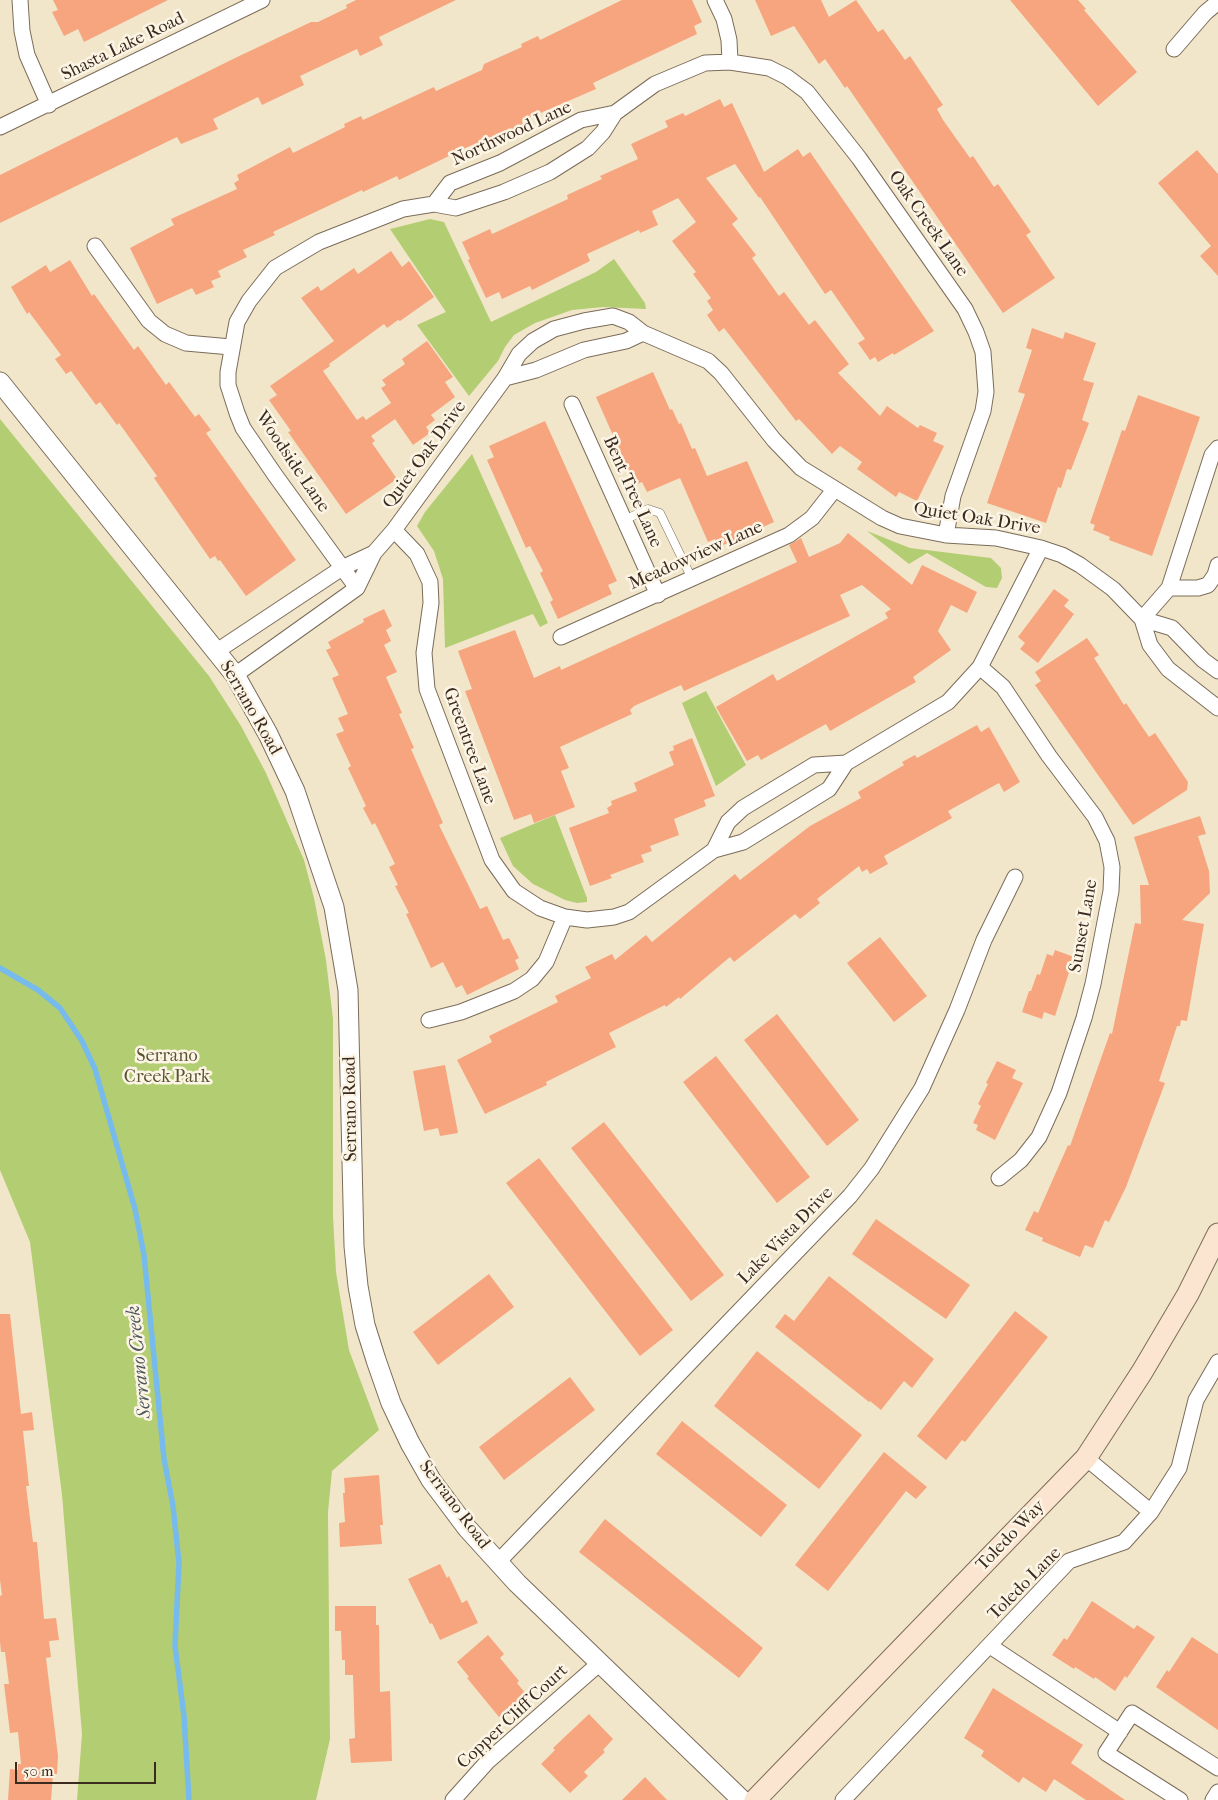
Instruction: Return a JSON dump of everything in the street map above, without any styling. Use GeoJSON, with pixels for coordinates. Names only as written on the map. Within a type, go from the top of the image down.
{"type":"FeatureCollection","features":[{"type":"Feature","properties":{"kind":"main road","name":"Toledo Way"},"geometry":{"type":"LineString","coordinates":[[755,1800],[1086,1458],[1142,1372],[1188,1294],[1218,1234]]}},
{"type":"Feature","properties":{"kind":"street"},"geometry":{"type":"LineString","coordinates":[[20,0],[22,31],[27,55],[49,105]]}},
{"type":"Feature","properties":{"kind":"street","name":"Shasta Lake Road"},"geometry":{"type":"LineString","coordinates":[[0,127],[49,105],[262,0]]}},
{"type":"Feature","properties":{"kind":"street"},"geometry":{"type":"LineString","coordinates":[[715,0],[724,19],[729,40],[730,62]]}},
{"type":"Feature","properties":{"kind":"street"},"geometry":{"type":"LineString","coordinates":[[1174,49],[1205,13],[1218,2]]}},
{"type":"Feature","properties":{"kind":"street","name":"Northwood Lane"},"geometry":{"type":"LineString","coordinates":[[231,347],[237,322],[249,301],[275,268],[319,242],[352,227],[403,209],[434,204],[456,208],[504,192],[550,172],[588,148],[604,132],[615,113],[655,84],[705,63],[730,62]]}},
{"type":"Feature","properties":{"kind":"street","name":"Oak Creek Lane"},"geometry":{"type":"LineString","coordinates":[[730,62],[769,68],[787,77],[807,92],[859,158],[965,309],[976,332],[983,352],[986,392],[983,411],[953,496],[946,536]]}},
{"type":"Feature","properties":{"kind":"street","name":"Northwood Lane"},"geometry":{"type":"LineString","coordinates":[[434,204],[450,183],[500,163],[581,120],[615,113]]}},
{"type":"Feature","properties":{"kind":"street"},"geometry":{"type":"LineString","coordinates":[[95,246],[149,321],[165,334],[186,343],[231,347]]}},
{"type":"Feature","properties":{"kind":"street","name":"Quiet Oak Drive"},"geometry":{"type":"LineString","coordinates":[[235,675],[357,588],[374,553],[394,530],[505,378],[519,354],[533,341],[554,329],[613,316],[629,322],[643,333],[708,361],[721,373],[768,433],[801,468],[882,518],[900,526],[946,536],[996,538],[1041,548],[1062,555],[1080,566],[1113,589],[1142,619],[1150,646],[1168,669],[1218,708]]}},
{"type":"Feature","properties":{"kind":"street"},"geometry":{"type":"LineString","coordinates":[[505,378],[536,370],[584,350],[626,341],[643,333]]}},
{"type":"Feature","properties":{"kind":"street","name":"Woodside Lane"},"geometry":{"type":"LineString","coordinates":[[231,347],[228,385],[243,428],[357,588]]}},
{"type":"Feature","properties":{"kind":"street","name":"Serrano Road"},"geometry":{"type":"LineString","coordinates":[[0,382],[235,675],[268,734],[295,791],[329,890],[342,948],[348,990],[354,1246],[358,1286],[365,1325],[391,1403],[410,1443],[431,1480],[467,1528],[517,1583],[742,1800]]}},
{"type":"Feature","properties":{"kind":"street","name":"Bent Tree Lane"},"geometry":{"type":"LineString","coordinates":[[572,404],[658,595]]}},
{"type":"Feature","properties":{"kind":"street"},"geometry":{"type":"LineString","coordinates":[[1142,619],[1169,588],[1212,454],[1218,448]]}},
{"type":"Feature","properties":{"kind":"street","name":"Meadowview Lane"},"geometry":{"type":"LineString","coordinates":[[561,637],[789,535],[812,518],[834,490]]}},
{"type":"Feature","properties":{"kind":"street","name":"Greentree Lane"},"geometry":{"type":"LineString","coordinates":[[394,530],[417,554],[428,574],[432,596],[424,653],[427,689],[492,860],[514,891],[540,908],[565,916],[587,920],[614,917],[629,912],[714,850]]}},
{"type":"Feature","properties":{"kind":"street"},"geometry":{"type":"LineString","coordinates":[[714,850],[743,842],[829,789],[846,763],[948,702],[980,667],[1041,548]]}},
{"type":"Feature","properties":{"kind":"street","name":"Quiet Oak Drive"},"geometry":{"type":"LineString","coordinates":[[217,651],[342,568],[374,553]]}},
{"type":"Feature","properties":{"kind":"street"},"geometry":{"type":"LineString","coordinates":[[1169,588],[1198,588],[1208,585],[1215,575],[1218,565]]}},
{"type":"Feature","properties":{"kind":"street","name":"Quiet Oak Drive"},"geometry":{"type":"LineString","coordinates":[[1142,619],[1172,628],[1203,660],[1218,671]]}},
{"type":"Feature","properties":{"kind":"street","name":"Sunset Lane"},"geometry":{"type":"LineString","coordinates":[[980,667],[1003,687],[1049,756],[1098,822],[1111,854],[1113,879],[1093,984],[1084,1018],[1059,1093],[1039,1137],[1021,1160],[999,1178]]}},
{"type":"Feature","properties":{"kind":"street"},"geometry":{"type":"LineString","coordinates":[[714,850],[728,822],[743,808],[814,764],[846,763]]}},
{"type":"Feature","properties":{"kind":"street","name":"Lake Vista Drive"},"geometry":{"type":"LineString","coordinates":[[498,1562],[850,1196],[872,1168],[922,1088],[957,1010],[984,940],[1015,877]]}},
{"type":"Feature","properties":{"kind":"street"},"geometry":{"type":"LineString","coordinates":[[429,1020],[461,1012],[501,997],[523,986],[546,962],[565,916]]}},
{"type":"Feature","properties":{"kind":"street","name":"Toledo Lane"},"geometry":{"type":"LineString","coordinates":[[843,1800],[1069,1561],[1124,1542],[1151,1512],[1179,1468],[1196,1400],[1218,1362]]}},
{"type":"Feature","properties":{"kind":"street"},"geometry":{"type":"LineString","coordinates":[[1086,1458],[1151,1512]]}},
{"type":"Feature","properties":{"kind":"street"},"geometry":{"type":"LineString","coordinates":[[990,1646],[1120,1732]]}},
{"type":"Feature","properties":{"kind":"street","name":"Copper Cliff Court"},"geometry":{"type":"LineString","coordinates":[[453,1800],[488,1761],[600,1662]]}},
{"type":"Feature","properties":{"kind":"street"},"geometry":{"type":"LineString","coordinates":[[1180,1800],[1106,1753],[1132,1713],[1218,1768]]}},
{"type":"Feature","properties":{"kind":"lane"},"geometry":{"type":"LineString","coordinates":[[624,520],[648,509],[660,513],[692,579]]}},
{"type":"Feature","properties":{"kind":"green space"},"geometry":{"type":"Polygon","coordinates":[[[430,219],[444,222],[491,322],[596,272],[614,259],[645,303],[646,309],[603,307],[572,310],[535,323],[514,335],[498,361],[469,396],[417,325],[446,312],[390,229],[430,219]]]}},
{"type":"Feature","properties":{"kind":"green space","name":"Serrano Creek Park"},"geometry":{"type":"Polygon","coordinates":[[[0,419],[209,676],[241,726],[266,773],[304,860],[314,898],[326,960],[333,1019],[333,1216],[336,1272],[349,1350],[379,1430],[332,1471],[328,1512],[330,1739],[316,1800],[77,1800],[82,1734],[62,1495],[30,1242],[0,1170],[0,419]]]}},
{"type":"Feature","properties":{"kind":"green space"},"geometry":{"type":"Polygon","coordinates":[[[472,454],[548,623],[540,627],[533,614],[445,648],[443,579],[434,551],[417,526],[425,512],[472,454]]]}},
{"type":"Feature","properties":{"kind":"green space"},"geometry":{"type":"Polygon","coordinates":[[[867,531],[910,548],[991,558],[1001,568],[1002,578],[997,588],[986,587],[927,553],[909,564],[867,531]]]}},
{"type":"Feature","properties":{"kind":"green space"},"geometry":{"type":"Polygon","coordinates":[[[706,691],[746,765],[716,786],[682,703],[706,691]]]}},
{"type":"Feature","properties":{"kind":"green space"},"geometry":{"type":"Polygon","coordinates":[[[555,815],[587,902],[577,903],[565,900],[533,884],[513,866],[500,838],[555,815]]]}},
{"type":"Feature","properties":{"kind":"building"},"geometry":{"type":"Polygon","coordinates":[[[53,0],[168,0],[84,42],[78,29],[64,36],[52,12],[58,10],[53,0]]]}},
{"type":"Feature","properties":{"kind":"building"},"geometry":{"type":"Polygon","coordinates":[[[356,0],[456,0],[379,37],[383,45],[360,56],[357,49],[300,76],[304,85],[262,105],[258,97],[213,119],[218,129],[181,144],[177,137],[0,223],[0,175],[233,59],[311,22],[318,22],[347,8],[346,5],[356,0]]]}},
{"type":"Feature","properties":{"kind":"building"},"geometry":{"type":"Polygon","coordinates":[[[622,0],[692,0],[702,22],[694,26],[697,34],[593,83],[596,89],[522,121],[523,124],[473,148],[472,145],[399,180],[397,176],[363,192],[362,190],[273,232],[275,235],[243,250],[247,257],[218,271],[221,277],[211,281],[214,287],[196,295],[192,288],[157,304],[130,248],[174,225],[171,219],[237,189],[234,183],[239,180],[237,175],[290,147],[293,153],[345,127],[344,124],[361,116],[363,120],[434,87],[436,91],[482,70],[484,64],[522,47],[521,44],[538,36],[540,40],[622,0]]]}},
{"type":"Feature","properties":{"kind":"building"},"geometry":{"type":"Polygon","coordinates":[[[755,0],[821,0],[829,17],[856,0],[878,32],[883,29],[905,60],[910,56],[943,105],[937,109],[943,120],[970,158],[973,156],[994,187],[998,184],[1031,232],[1026,235],[1055,278],[1003,313],[847,86],[845,88],[825,59],[819,64],[794,26],[771,36],[755,0]]]}},
{"type":"Feature","properties":{"kind":"building"},"geometry":{"type":"Polygon","coordinates":[[[1010,0],[1078,0],[1086,9],[1084,10],[1137,72],[1098,106],[1010,0]]]}},
{"type":"Feature","properties":{"kind":"building"},"geometry":{"type":"Polygon","coordinates":[[[720,99],[724,107],[732,103],[764,172],[798,149],[803,157],[810,152],[934,331],[894,355],[893,353],[878,362],[875,357],[870,360],[858,343],[865,339],[831,290],[825,294],[760,197],[735,164],[706,178],[738,219],[732,224],[756,255],[752,258],[779,296],[784,292],[809,325],[815,320],[849,364],[838,373],[880,416],[887,406],[918,428],[920,425],[937,433],[933,441],[944,446],[917,501],[899,492],[896,497],[857,469],[862,462],[840,446],[832,454],[799,419],[796,421],[724,328],[719,332],[707,315],[713,310],[707,301],[711,298],[693,274],[696,272],[672,241],[696,222],[678,198],[652,211],[658,225],[640,233],[639,230],[587,254],[590,261],[532,290],[530,286],[502,299],[499,292],[486,298],[468,260],[470,259],[462,242],[490,229],[492,234],[568,199],[567,195],[602,179],[600,176],[638,159],[631,144],[668,127],[665,121],[683,113],[685,116],[720,99]]]}},
{"type":"Feature","properties":{"kind":"building"},"geometry":{"type":"Polygon","coordinates":[[[1197,150],[1218,174],[1218,276],[1200,256],[1211,246],[1158,183],[1197,150]]]}},
{"type":"Feature","properties":{"kind":"building"},"geometry":{"type":"Polygon","coordinates":[[[391,251],[402,267],[409,261],[434,297],[400,321],[398,320],[387,328],[384,324],[329,364],[330,366],[323,371],[357,420],[363,416],[366,420],[391,403],[381,388],[386,385],[382,380],[405,364],[402,359],[427,341],[453,377],[445,382],[455,397],[431,415],[435,420],[426,427],[430,433],[413,445],[395,419],[371,436],[375,441],[372,443],[397,479],[346,514],[288,432],[291,431],[269,400],[277,395],[270,386],[334,341],[301,298],[318,286],[321,291],[354,268],[358,274],[391,251]]]}},
{"type":"Feature","properties":{"kind":"building"},"geometry":{"type":"Polygon","coordinates":[[[70,260],[92,296],[94,294],[134,350],[138,346],[166,385],[169,382],[195,417],[199,414],[211,430],[206,433],[296,560],[246,596],[220,560],[218,561],[215,556],[210,559],[154,478],[157,476],[119,423],[117,425],[100,402],[96,405],[71,371],[66,374],[55,359],[61,355],[29,312],[27,314],[11,287],[46,265],[50,272],[70,260]]]}},
{"type":"Feature","properties":{"kind":"building"},"geometry":{"type":"Polygon","coordinates":[[[1032,328],[1063,339],[1065,332],[1096,343],[1083,380],[1094,383],[1082,420],[1089,423],[1071,470],[1067,469],[1061,488],[1058,487],[1046,523],[987,503],[1025,394],[1018,392],[1032,350],[1026,348],[1032,328]]]}},
{"type":"Feature","properties":{"kind":"building"},"geometry":{"type":"Polygon","coordinates":[[[653,372],[670,410],[672,409],[679,424],[681,423],[692,449],[695,448],[707,476],[747,461],[774,522],[719,547],[715,539],[708,542],[680,478],[647,492],[642,482],[635,485],[596,397],[653,372]]]}},
{"type":"Feature","properties":{"kind":"building"},"geometry":{"type":"Polygon","coordinates":[[[1138,395],[1200,417],[1152,556],[1109,540],[1110,537],[1093,530],[1095,525],[1090,523],[1122,430],[1125,431],[1138,395]]]}},
{"type":"Feature","properties":{"kind":"building"},"geometry":{"type":"Polygon","coordinates":[[[545,421],[617,581],[608,585],[612,594],[558,619],[550,602],[553,600],[540,573],[543,571],[530,546],[526,548],[487,460],[494,457],[489,446],[545,421]]]}},
{"type":"Feature","properties":{"kind":"building"},"geometry":{"type":"Polygon","coordinates":[[[848,533],[912,585],[922,565],[977,592],[967,613],[951,605],[938,631],[951,650],[913,677],[916,682],[830,731],[826,724],[761,760],[758,755],[747,761],[716,707],[773,674],[777,681],[888,618],[885,613],[891,609],[862,585],[840,595],[850,616],[684,691],[681,685],[634,706],[630,710],[632,714],[560,747],[569,768],[561,771],[575,807],[534,823],[531,814],[514,820],[465,691],[472,689],[458,651],[515,630],[534,678],[560,666],[561,670],[797,562],[789,545],[801,538],[809,557],[840,543],[848,533]]]}},
{"type":"Feature","properties":{"kind":"building"},"geometry":{"type":"Polygon","coordinates":[[[1054,589],[1069,600],[1064,606],[1074,614],[1038,663],[1020,649],[1025,643],[1018,637],[1054,589]]]}},
{"type":"Feature","properties":{"kind":"building"},"geometry":{"type":"Polygon","coordinates":[[[384,609],[392,626],[386,630],[391,641],[384,645],[397,672],[386,677],[402,713],[399,714],[414,748],[411,749],[443,823],[439,825],[480,909],[487,906],[503,940],[509,938],[519,958],[515,960],[519,969],[467,995],[462,985],[456,988],[443,962],[431,968],[406,914],[409,913],[395,886],[398,885],[389,867],[395,864],[375,823],[372,825],[363,808],[366,806],[348,768],[351,766],[336,734],[344,731],[338,718],[348,714],[332,678],[339,675],[326,650],[331,648],[328,642],[364,622],[363,619],[384,609]]]}},
{"type":"Feature","properties":{"kind":"building"},"geometry":{"type":"Polygon","coordinates":[[[1087,638],[1099,655],[1094,658],[1124,705],[1126,703],[1149,737],[1155,733],[1188,782],[1187,790],[1133,825],[1035,685],[1041,681],[1035,672],[1087,638]]]}},
{"type":"Feature","properties":{"kind":"building"},"geometry":{"type":"Polygon","coordinates":[[[977,725],[981,732],[989,727],[1020,782],[1004,792],[999,783],[948,811],[952,818],[884,856],[888,864],[870,874],[867,869],[862,872],[859,866],[817,899],[820,903],[800,919],[795,914],[734,962],[730,957],[680,999],[679,997],[666,1007],[665,1005],[609,1033],[616,1047],[546,1082],[547,1085],[485,1114],[457,1060],[492,1042],[489,1036],[558,1002],[555,996],[591,978],[585,967],[612,954],[615,960],[646,935],[652,942],[735,874],[740,880],[810,826],[861,798],[858,792],[904,765],[902,762],[915,755],[917,758],[977,725]]]}},
{"type":"Feature","properties":{"kind":"building"},"geometry":{"type":"Polygon","coordinates":[[[692,738],[715,796],[704,800],[706,806],[674,819],[679,835],[650,846],[652,851],[641,855],[644,862],[610,875],[612,878],[590,886],[569,828],[609,813],[607,808],[612,805],[611,801],[637,791],[634,783],[674,765],[669,752],[674,750],[673,746],[692,738]]]}},
{"type":"Feature","properties":{"kind":"building"},"geometry":{"type":"Polygon","coordinates":[[[1200,816],[1206,834],[1198,836],[1209,871],[1210,893],[1182,920],[1204,924],[1187,1021],[1181,1020],[1180,1026],[1177,1026],[1159,1081],[1165,1083],[1126,1187],[1109,1222],[1105,1220],[1093,1248],[1085,1245],[1080,1257],[1042,1241],[1043,1238],[1025,1230],[1034,1211],[1038,1213],[1068,1145],[1070,1146],[1110,1033],[1112,1034],[1135,923],[1141,924],[1140,885],[1149,885],[1134,837],[1200,816]]]}},
{"type":"Feature","properties":{"kind":"building"},"geometry":{"type":"Polygon","coordinates":[[[880,937],[927,996],[894,1022],[847,963],[880,937]]]}},
{"type":"Feature","properties":{"kind":"building"},"geometry":{"type":"Polygon","coordinates":[[[1055,950],[1074,957],[1055,1016],[1044,1012],[1042,1019],[1022,1012],[1037,974],[1040,975],[1047,954],[1053,956],[1055,950]]]}},
{"type":"Feature","properties":{"kind":"building"},"geometry":{"type":"Polygon","coordinates":[[[777,1014],[859,1120],[827,1146],[744,1040],[777,1014]]]}},
{"type":"Feature","properties":{"kind":"building"},"geometry":{"type":"Polygon","coordinates":[[[716,1056],[810,1177],[777,1203],[683,1082],[716,1056]]]}},
{"type":"Feature","properties":{"kind":"building"},"geometry":{"type":"Polygon","coordinates":[[[997,1061],[1016,1070],[1012,1078],[1023,1083],[995,1140],[976,1130],[978,1125],[973,1123],[981,1106],[978,1104],[988,1084],[986,1083],[997,1061]]]}},
{"type":"Feature","properties":{"kind":"building"},"geometry":{"type":"Polygon","coordinates":[[[445,1065],[458,1133],[440,1136],[438,1128],[424,1131],[413,1071],[445,1065]]]}},
{"type":"Feature","properties":{"kind":"building"},"geometry":{"type":"Polygon","coordinates":[[[604,1122],[724,1275],[691,1301],[571,1148],[604,1122]]]}},
{"type":"Feature","properties":{"kind":"building"},"geometry":{"type":"Polygon","coordinates":[[[539,1158],[673,1330],[640,1356],[506,1183],[539,1158]]]}},
{"type":"Feature","properties":{"kind":"building"},"geometry":{"type":"Polygon","coordinates":[[[876,1219],[970,1285],[946,1319],[852,1254],[876,1219]]]}},
{"type":"Feature","properties":{"kind":"building"},"geometry":{"type":"Polygon","coordinates":[[[489,1274],[514,1307],[438,1365],[413,1332],[489,1274]]]}},
{"type":"Feature","properties":{"kind":"building"},"geometry":{"type":"Polygon","coordinates":[[[829,1276],[934,1359],[912,1388],[904,1381],[881,1410],[775,1327],[785,1314],[794,1321],[829,1276]]]}},
{"type":"Feature","properties":{"kind":"building"},"geometry":{"type":"Polygon","coordinates":[[[1015,1311],[1048,1337],[965,1442],[962,1440],[946,1460],[917,1436],[1015,1311]]]}},
{"type":"Feature","properties":{"kind":"building"},"geometry":{"type":"Polygon","coordinates":[[[0,1314],[10,1314],[21,1414],[32,1412],[34,1430],[23,1431],[29,1486],[26,1486],[33,1542],[37,1542],[44,1619],[56,1618],[59,1640],[49,1641],[51,1657],[46,1658],[58,1756],[57,1774],[53,1774],[51,1800],[8,1800],[10,1769],[18,1770],[18,1764],[21,1764],[18,1732],[10,1733],[4,1684],[9,1684],[5,1652],[1,1652],[0,1641],[0,1596],[2,1595],[0,1580],[0,1314]]]}},
{"type":"Feature","properties":{"kind":"building"},"geometry":{"type":"Polygon","coordinates":[[[757,1351],[862,1435],[819,1489],[714,1406],[757,1351]]]}},
{"type":"Feature","properties":{"kind":"building"},"geometry":{"type":"Polygon","coordinates":[[[570,1377],[595,1410],[504,1480],[479,1447],[570,1377]]]}},
{"type":"Feature","properties":{"kind":"building"},"geometry":{"type":"Polygon","coordinates":[[[682,1421],[787,1505],[761,1537],[656,1454],[682,1421]]]}},
{"type":"Feature","properties":{"kind":"building"},"geometry":{"type":"Polygon","coordinates":[[[884,1452],[927,1487],[916,1499],[906,1491],[828,1591],[795,1565],[884,1452]]]}},
{"type":"Feature","properties":{"kind":"building"},"geometry":{"type":"Polygon","coordinates":[[[379,1475],[383,1525],[380,1525],[382,1544],[340,1547],[339,1523],[345,1522],[344,1478],[379,1475]]]}},
{"type":"Feature","properties":{"kind":"building"},"geometry":{"type":"Polygon","coordinates":[[[605,1519],[763,1648],[739,1678],[579,1552],[605,1519]]]}},
{"type":"Feature","properties":{"kind":"building"},"geometry":{"type":"Polygon","coordinates":[[[440,1564],[447,1578],[449,1576],[462,1603],[467,1600],[478,1623],[440,1640],[408,1579],[440,1564]]]}},
{"type":"Feature","properties":{"kind":"building"},"geometry":{"type":"Polygon","coordinates":[[[1092,1601],[1134,1629],[1137,1625],[1155,1637],[1127,1678],[1125,1676],[1115,1691],[1095,1677],[1094,1679],[1075,1667],[1074,1669],[1052,1655],[1064,1638],[1067,1640],[1092,1601]]]}},
{"type":"Feature","properties":{"kind":"building"},"geometry":{"type":"Polygon","coordinates":[[[335,1606],[376,1606],[376,1625],[379,1625],[380,1692],[390,1691],[392,1761],[351,1763],[349,1739],[355,1738],[353,1675],[345,1675],[345,1660],[342,1660],[341,1631],[335,1631],[335,1606]]]}},
{"type":"Feature","properties":{"kind":"building"},"geometry":{"type":"Polygon","coordinates":[[[488,1635],[504,1654],[500,1658],[519,1681],[517,1683],[526,1694],[499,1717],[467,1678],[469,1677],[457,1662],[488,1635]]]}},
{"type":"Feature","properties":{"kind":"building"},"geometry":{"type":"Polygon","coordinates":[[[1192,1637],[1218,1654],[1218,1730],[1156,1687],[1167,1670],[1169,1672],[1192,1637]]]}},
{"type":"Feature","properties":{"kind":"building"},"geometry":{"type":"Polygon","coordinates":[[[993,1688],[1083,1745],[1071,1763],[1125,1800],[1086,1800],[1054,1779],[1046,1792],[1023,1777],[1019,1783],[981,1756],[984,1751],[964,1738],[993,1688]]]}},
{"type":"Feature","properties":{"kind":"building"},"geometry":{"type":"Polygon","coordinates":[[[589,1714],[613,1739],[603,1750],[605,1752],[584,1772],[588,1776],[570,1793],[541,1764],[555,1750],[553,1748],[589,1714]]]}},
{"type":"Feature","properties":{"kind":"building"},"geometry":{"type":"Polygon","coordinates":[[[645,1777],[667,1800],[622,1800],[645,1777]]]}},
{"type":"Feature","properties":{"kind":"waterway","name":"Serrano Creek"},"geometry":{"type":"LineString","coordinates":[[0,968],[38,990],[60,1008],[82,1041],[95,1069],[135,1209],[144,1255],[164,1459],[173,1506],[179,1563],[175,1646],[184,1716],[189,1800]]}}]}
